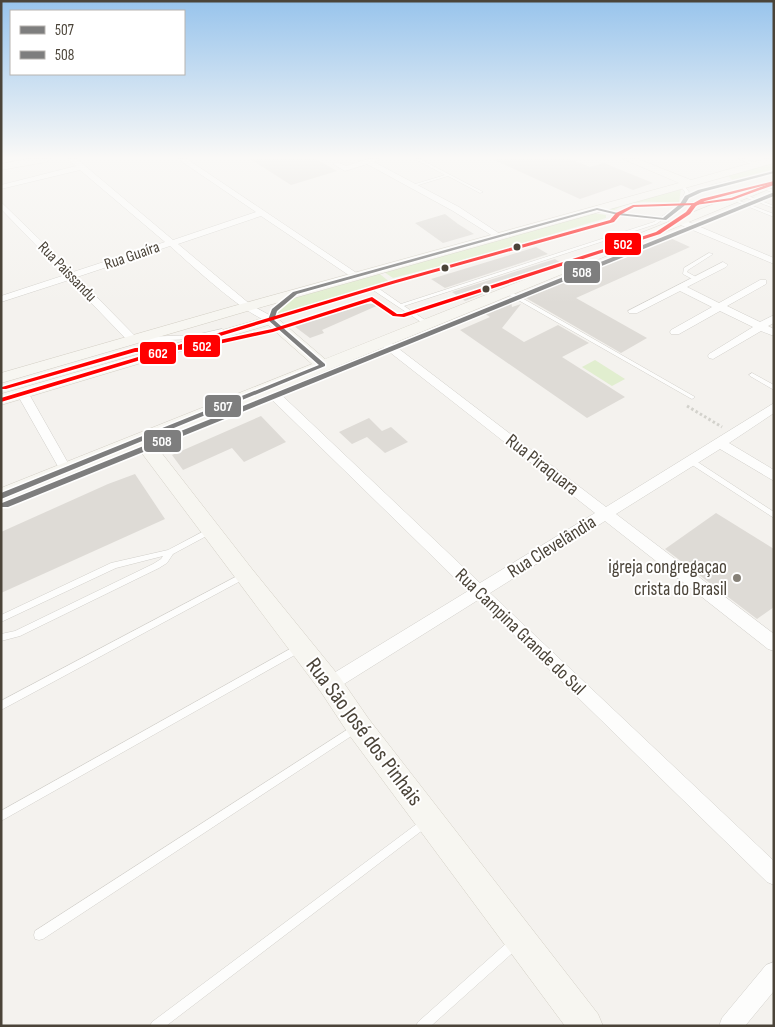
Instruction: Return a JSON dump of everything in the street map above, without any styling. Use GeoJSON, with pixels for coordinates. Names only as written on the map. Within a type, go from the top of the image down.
{"type":"FeatureCollection","features":[{"type":"Feature","properties":{"kind":"main road"},"geometry":{"type":"LineString","coordinates":[[1,378],[603,207]]}},
{"type":"Feature","properties":{"kind":"main road"},"geometry":{"type":"LineString","coordinates":[[1,496],[713,207]]}},
{"type":"Feature","properties":{"kind":"main road"},"geometry":{"type":"LineString","coordinates":[[271,320],[274,310],[295,293]]}},
{"type":"Feature","properties":{"kind":"main road"},"geometry":{"type":"LineString","coordinates":[[271,320],[323,365]]}},
{"type":"Feature","properties":{"kind":"main road"},"geometry":{"type":"LineString","coordinates":[[1,400],[271,320]]}},
{"type":"Feature","properties":{"kind":"main road","name":"Rua São José dos Pinhais"},"geometry":{"type":"LineString","coordinates":[[141,439],[300,648],[330,684],[359,727],[586,1026]]}},
{"type":"Feature","properties":{"kind":"street","name":"Rua Paissandu"},"geometry":{"type":"LineString","coordinates":[[4,207],[133,340]]}},
{"type":"Feature","properties":{"kind":"street"},"geometry":{"type":"LineString","coordinates":[[128,207],[247,307],[271,320]]}},
{"type":"Feature","properties":{"kind":"street"},"geometry":{"type":"LineString","coordinates":[[253,207],[356,276]]}},
{"type":"Feature","properties":{"kind":"street"},"geometry":{"type":"LineString","coordinates":[[452,207],[499,236]]}},
{"type":"Feature","properties":{"kind":"street","name":"Rua Guaíra"},"geometry":{"type":"LineString","coordinates":[[1,299],[262,213]]}},
{"type":"Feature","properties":{"kind":"street"},"geometry":{"type":"LineString","coordinates":[[679,221],[774,261]]}},
{"type":"Feature","properties":{"kind":"street"},"geometry":{"type":"LineString","coordinates":[[633,311],[723,265]]}},
{"type":"Feature","properties":{"kind":"street"},"geometry":{"type":"LineString","coordinates":[[675,332],[763,282]]}},
{"type":"Feature","properties":{"kind":"street"},"geometry":{"type":"LineString","coordinates":[[681,288],[774,333]]}},
{"type":"Feature","properties":{"kind":"street"},"geometry":{"type":"LineString","coordinates":[[713,356],[774,318]]}},
{"type":"Feature","properties":{"kind":"street","name":"Rua Piraquara"},"geometry":{"type":"LineString","coordinates":[[382,341],[774,644]]}},
{"type":"Feature","properties":{"kind":"street","name":"Rua Campina Grande do Sul"},"geometry":{"type":"LineString","coordinates":[[267,388],[774,875]]}},
{"type":"Feature","properties":{"kind":"street"},"geometry":{"type":"LineString","coordinates":[[23,394],[66,470]]}},
{"type":"Feature","properties":{"kind":"street","name":"Rua Clevelândia"},"geometry":{"type":"LineString","coordinates":[[330,684],[720,443],[774,407]]}},
{"type":"Feature","properties":{"kind":"street"},"geometry":{"type":"LineString","coordinates":[[720,443],[774,476]]}},
{"type":"Feature","properties":{"kind":"street"},"geometry":{"type":"LineString","coordinates":[[730,1026],[774,974]]}},
{"type":"Feature","properties":{"kind":"lane"},"geometry":{"type":"LineString","coordinates":[[133,340],[195,337],[271,320],[374,288],[612,221],[618,214],[631,207]]}},
{"type":"Feature","properties":{"kind":"lane"},"geometry":{"type":"LineString","coordinates":[[400,306],[640,228],[664,219],[680,207]]}},
{"type":"Feature","properties":{"kind":"lane"},"geometry":{"type":"LineString","coordinates":[[756,207],[774,216]]}},
{"type":"Feature","properties":{"kind":"lane"},"geometry":{"type":"LineString","coordinates":[[596,209],[618,214],[664,219]]}},
{"type":"Feature","properties":{"kind":"lane"},"geometry":{"type":"LineString","coordinates":[[696,279],[685,273],[686,269],[711,254]]}},
{"type":"Feature","properties":{"kind":"lane"},"geometry":{"type":"LineString","coordinates":[[374,288],[426,323]]}},
{"type":"Feature","properties":{"kind":"lane"},"geometry":{"type":"LineString","coordinates":[[505,291],[692,397]]}},
{"type":"Feature","properties":{"kind":"lane"},"geometry":{"type":"LineString","coordinates":[[752,375],[774,388]]}},
{"type":"Feature","properties":{"kind":"lane"},"geometry":{"type":"LineString","coordinates":[[691,461],[774,516]]}},
{"type":"Feature","properties":{"kind":"lane"},"geometry":{"type":"LineString","coordinates":[[1,619],[114,565],[170,552],[210,531]]}},
{"type":"Feature","properties":{"kind":"lane"},"geometry":{"type":"LineString","coordinates":[[1,638],[17,634],[156,566],[170,552]]}},
{"type":"Feature","properties":{"kind":"lane"},"geometry":{"type":"LineString","coordinates":[[1,706],[244,575]]}},
{"type":"Feature","properties":{"kind":"lane"},"geometry":{"type":"LineString","coordinates":[[1,816],[300,648]]}},
{"type":"Feature","properties":{"kind":"lane"},"geometry":{"type":"LineString","coordinates":[[39,935],[359,727]]}},
{"type":"Feature","properties":{"kind":"lane"},"geometry":{"type":"LineString","coordinates":[[156,1026],[429,820]]}},
{"type":"Feature","properties":{"kind":"lane"},"geometry":{"type":"LineString","coordinates":[[422,1026],[520,939]]}},
{"type":"Feature","properties":{"kind":"green space"},"geometry":{"type":"Polygon","coordinates":[[[613,207],[620,207],[613,211],[605,209],[613,207]]]}},
{"type":"Feature","properties":{"kind":"green space"},"geometry":{"type":"Polygon","coordinates":[[[587,212],[606,215],[606,218],[443,267],[393,278],[381,270],[587,212]]]}},
{"type":"Feature","properties":{"kind":"green space"},"geometry":{"type":"Polygon","coordinates":[[[376,271],[391,283],[274,319],[277,309],[297,293],[376,271]]]}},
{"type":"Feature","properties":{"kind":"green space"},"geometry":{"type":"Polygon","coordinates":[[[595,360],[625,379],[612,386],[582,367],[595,360]]]}},
{"type":"Feature","properties":{"kind":"building"},"geometry":{"type":"Polygon","coordinates":[[[445,214],[474,234],[443,243],[415,223],[445,214]]]}},
{"type":"Feature","properties":{"kind":"building"},"geometry":{"type":"Polygon","coordinates":[[[668,237],[690,247],[576,298],[647,338],[621,353],[519,294],[575,271],[578,273],[668,237]]]}},
{"type":"Feature","properties":{"kind":"building"},"geometry":{"type":"Polygon","coordinates":[[[536,247],[548,254],[445,288],[431,279],[536,247]]]}},
{"type":"Feature","properties":{"kind":"building"},"geometry":{"type":"Polygon","coordinates":[[[555,259],[561,263],[465,301],[452,292],[555,259]]]}},
{"type":"Feature","properties":{"kind":"building"},"geometry":{"type":"Polygon","coordinates":[[[510,297],[512,307],[521,304],[502,328],[524,342],[558,325],[589,343],[562,357],[625,397],[587,418],[460,330],[490,317],[479,310],[510,297]]]}},
{"type":"Feature","properties":{"kind":"building"},"geometry":{"type":"Polygon","coordinates":[[[349,304],[381,304],[322,330],[324,333],[310,338],[290,323],[349,304]]]}},
{"type":"Feature","properties":{"kind":"building"},"geometry":{"type":"Polygon","coordinates":[[[261,416],[286,442],[244,462],[232,448],[183,470],[172,455],[261,416]]]}},
{"type":"Feature","properties":{"kind":"building"},"geometry":{"type":"Polygon","coordinates":[[[369,418],[382,431],[391,427],[408,442],[385,453],[367,437],[352,444],[339,432],[369,418]]]}},
{"type":"Feature","properties":{"kind":"building"},"geometry":{"type":"Polygon","coordinates":[[[135,474],[165,519],[1,593],[1,532],[108,484],[135,474]]]}},
{"type":"Feature","properties":{"kind":"building","name":"igreja congregaçao crista do Brasil"},"geometry":{"type":"Polygon","coordinates":[[[716,513],[774,549],[774,607],[757,619],[665,549],[716,513]]]}},
{"type":"Feature","properties":{"kind":"transit line","name":"602"},"geometry":{"type":"LineString","coordinates":[[1,400],[394,282],[612,221],[618,214],[631,207]]}},
{"type":"Feature","properties":{"kind":"transit line","name":"507"},"geometry":{"type":"LineString","coordinates":[[1,496],[323,365],[271,320],[274,310],[295,293],[597,209],[618,214],[664,219],[680,207]]}},
{"type":"Feature","properties":{"kind":"transit line","name":"502"},"geometry":{"type":"LineString","coordinates":[[4,388],[135,350],[196,347],[273,330],[372,299],[395,315],[402,316],[658,233],[688,213],[693,207]]}},
{"type":"Feature","properties":{"kind":"transit line","name":"508"},"geometry":{"type":"LineString","coordinates":[[5,505],[742,207]]}},
{"type":"Feature","properties":{"kind":"place","name":"igreja congregaçao crista do Brasil"},"geometry":{"type":"Point","coordinates":[737,578]}}]}
